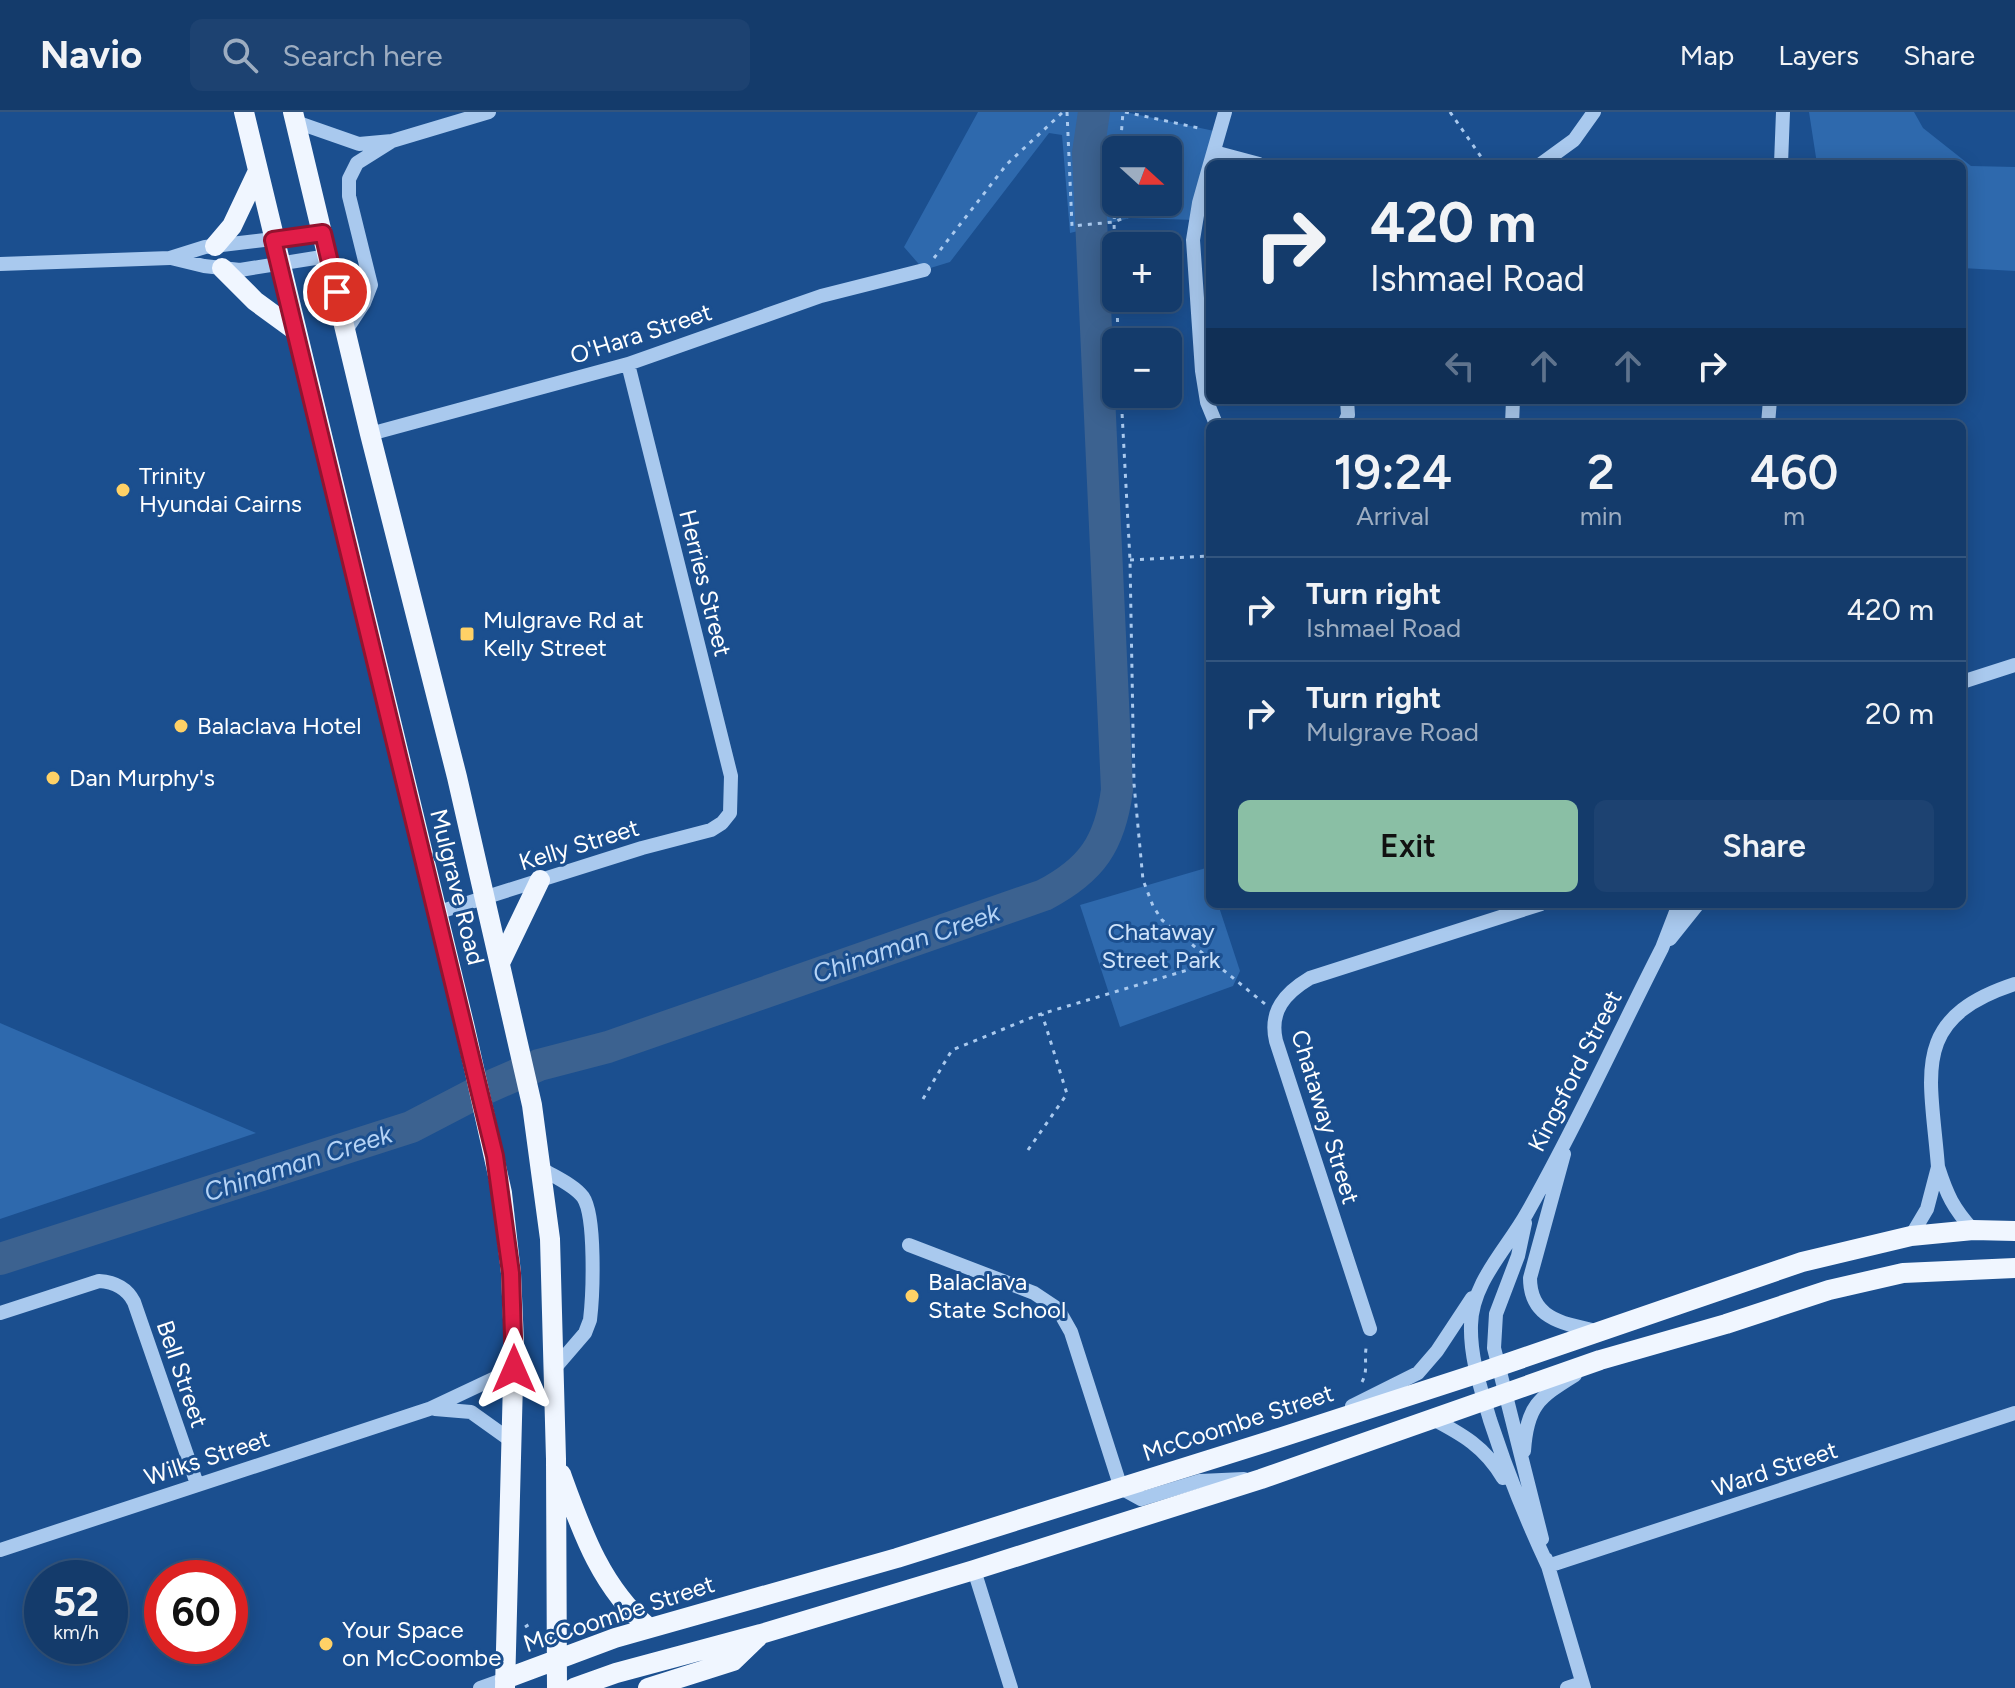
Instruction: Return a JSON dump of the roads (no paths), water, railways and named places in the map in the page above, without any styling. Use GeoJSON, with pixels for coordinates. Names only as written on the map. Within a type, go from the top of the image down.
{"type":"FeatureCollection","features":[{"type":"Feature","properties":{"kind":"main road","name":"Mulgrave Road"},"geometry":{"type":"LineString","coordinates":[[244,112],[495,1156],[507,1233],[513,1312],[513,1442],[505,1683]]}},
{"type":"Feature","properties":{"kind":"main road","name":"Mulgrave Road"},"geometry":{"type":"LineString","coordinates":[[294,117],[486,897],[529,1090],[550,1239],[556,1459],[557,1688]]}},
{"type":"Feature","properties":{"kind":"main road"},"geometry":{"type":"LineString","coordinates":[[215,246],[232,226],[258,171]]}},
{"type":"Feature","properties":{"kind":"main road"},"geometry":{"type":"LineString","coordinates":[[222,268],[255,301],[296,331]]}},
{"type":"Feature","properties":{"kind":"main road"},"geometry":{"type":"LineString","coordinates":[[501,961],[540,880]]}},
{"type":"Feature","properties":{"kind":"main road","name":"McCoombe Street"},"geometry":{"type":"LineString","coordinates":[[505,1683],[557,1660],[649,1628],[897,1558],[1282,1437],[1802,1262],[1911,1236],[1973,1230],[2015,1231]]}},
{"type":"Feature","properties":{"kind":"main road"},"geometry":{"type":"LineString","coordinates":[[574,1688],[616,1673],[761,1634],[974,1570],[1261,1479],[1600,1360],[1865,1281],[1938,1269],[2015,1268]]}},
{"type":"Feature","properties":{"kind":"main road"},"geometry":{"type":"LineString","coordinates":[[556,1459],[584,1537],[599,1568],[628,1610],[649,1628]]}},
{"type":"Feature","properties":{"kind":"main road"},"geometry":{"type":"LineString","coordinates":[[648,1688],[733,1661],[761,1634]]}},
{"type":"Feature","properties":{"kind":"street"},"geometry":{"type":"LineString","coordinates":[[294,117],[350,143],[392,141],[489,112]]}},
{"type":"Feature","properties":{"kind":"street"},"geometry":{"type":"LineString","coordinates":[[1211,160],[1225,112]]}},
{"type":"Feature","properties":{"kind":"street"},"geometry":{"type":"LineString","coordinates":[[1546,160],[1574,140],[1594,112]]}},
{"type":"Feature","properties":{"kind":"street"},"geometry":{"type":"LineString","coordinates":[[1781,160],[1783,112]]}},
{"type":"Feature","properties":{"kind":"street"},"geometry":{"type":"LineString","coordinates":[[345,332],[364,303],[371,285],[349,196],[349,179],[357,163],[392,141]]}},
{"type":"Feature","properties":{"kind":"street"},"geometry":{"type":"LineString","coordinates":[[1206,178],[1193,240],[1206,396]]}},
{"type":"Feature","properties":{"kind":"street"},"geometry":{"type":"LineString","coordinates":[[170,258],[215,246],[323,233]]}},
{"type":"Feature","properties":{"kind":"street"},"geometry":{"type":"LineString","coordinates":[[0,264],[170,258],[222,268],[252,269],[328,256]]}},
{"type":"Feature","properties":{"kind":"street","name":"O'Hara Street"},"geometry":{"type":"LineString","coordinates":[[370,434],[628,364],[821,296],[924,270]]}},
{"type":"Feature","properties":{"kind":"street","name":"Herries Street"},"geometry":{"type":"LineString","coordinates":[[628,364],[731,776],[730,813]]}},
{"type":"Feature","properties":{"kind":"street"},"geometry":{"type":"LineString","coordinates":[[1966,681],[2015,665]]}},
{"type":"Feature","properties":{"kind":"street","name":"Kelly Street"},"geometry":{"type":"LineString","coordinates":[[436,913],[711,830],[730,813]]}},
{"type":"Feature","properties":{"kind":"street","name":"Chataway Street"},"geometry":{"type":"LineString","coordinates":[[1370,1329],[1276,1041],[1275,1013],[1289,993],[1310,978],[1529,908]]}},
{"type":"Feature","properties":{"kind":"street","name":"Kingsford Street"},"geometry":{"type":"LineString","coordinates":[[1518,1503],[1476,1374],[1471,1324],[1473,1309],[1483,1281],[1527,1214],[1662,948],[1677,908]]}},
{"type":"Feature","properties":{"kind":"street","name":"Kingsford Street"},"geometry":{"type":"LineString","coordinates":[[1662,948],[1695,908]]}},
{"type":"Feature","properties":{"kind":"street"},"geometry":{"type":"LineString","coordinates":[[1973,1230],[1948,1198],[1938,1167],[1931,1062],[1943,1027],[1963,1008],[2015,984]]}},
{"type":"Feature","properties":{"kind":"street"},"geometry":{"type":"LineString","coordinates":[[1573,1123],[1530,1278],[1530,1291],[1546,1315],[1558,1322],[1597,1331]]}},
{"type":"Feature","properties":{"kind":"street"},"geometry":{"type":"LineString","coordinates":[[1911,1236],[1927,1209],[1938,1167]]}},
{"type":"Feature","properties":{"kind":"street"},"geometry":{"type":"LineString","coordinates":[[542,1169],[579,1193],[585,1200],[591,1219],[590,1320],[585,1333],[554,1369]]}},
{"type":"Feature","properties":{"kind":"street","name":"Kingsford Street"},"geometry":{"type":"LineString","coordinates":[[1527,1214],[1518,1256],[1496,1314],[1494,1348],[1548,1566]]}},
{"type":"Feature","properties":{"kind":"street"},"geometry":{"type":"LineString","coordinates":[[909,1245],[1034,1293],[1058,1309],[1071,1332],[1121,1488],[1141,1499],[1200,1481],[1261,1479]]}},
{"type":"Feature","properties":{"kind":"street","name":"Bell Street"},"geometry":{"type":"LineString","coordinates":[[0,1313],[91,1283],[104,1281],[118,1285],[127,1292],[134,1302],[197,1484]]}},
{"type":"Feature","properties":{"kind":"street"},"geometry":{"type":"LineString","coordinates":[[1282,1437],[1418,1373],[1437,1351],[1483,1281]]}},
{"type":"Feature","properties":{"kind":"street"},"geometry":{"type":"LineString","coordinates":[[1524,1463],[1526,1426],[1535,1405],[1543,1395],[1600,1360]]}},
{"type":"Feature","properties":{"kind":"street","name":"Wilks Street"},"geometry":{"type":"LineString","coordinates":[[0,1550],[429,1409],[514,1369]]}},
{"type":"Feature","properties":{"kind":"street","name":"Wilks Street"},"geometry":{"type":"LineString","coordinates":[[429,1409],[471,1412],[513,1442]]}},
{"type":"Feature","properties":{"kind":"street","name":"Ward Street"},"geometry":{"type":"LineString","coordinates":[[1548,1566],[2015,1413]]}},
{"type":"Feature","properties":{"kind":"street"},"geometry":{"type":"LineString","coordinates":[[1431,1418],[1461,1433],[1483,1449],[1493,1460],[1518,1503],[1548,1566],[1583,1685],[1567,1688]]}},
{"type":"Feature","properties":{"kind":"street"},"geometry":{"type":"LineString","coordinates":[[974,1570],[1011,1688]]}},
{"type":"Feature","properties":{"kind":"street","name":"McCoombe Street"},"geometry":{"type":"LineString","coordinates":[[480,1688],[505,1683]]}},
{"type":"Feature","properties":{"kind":"waterway","name":"Chinaman Creek"},"geometry":{"type":"LineString","coordinates":[[0,1259],[411,1127],[539,1065],[608,1047],[1044,895],[1075,876],[1086,865],[1103,840],[1117,790],[1088,153],[1094,112]]}},
{"type":"Feature","properties":{"kind":"place","name":"Trinity Hyundai Cairns"},"geometry":{"type":"Point","coordinates":[123,490]}},
{"type":"Feature","properties":{"kind":"place","name":"Mulgrave Rd at Kelly Street"},"geometry":{"type":"Point","coordinates":[467,634]}},
{"type":"Feature","properties":{"kind":"place","name":"Balaclava Hotel"},"geometry":{"type":"Point","coordinates":[181,726]}},
{"type":"Feature","properties":{"kind":"place","name":"Dan Murphy's"},"geometry":{"type":"Point","coordinates":[53,778]}},
{"type":"Feature","properties":{"kind":"place","name":"Balaclava State School"},"geometry":{"type":"Point","coordinates":[912,1296]}},
{"type":"Feature","properties":{"kind":"place","name":"Your Space on McCoombe"},"geometry":{"type":"Point","coordinates":[326,1644]}},
{"type":"Feature","properties":{"kind":"park label","name":"Chataway Street Park"},"geometry":{"type":"Point","coordinates":[1161,946]}}]}
